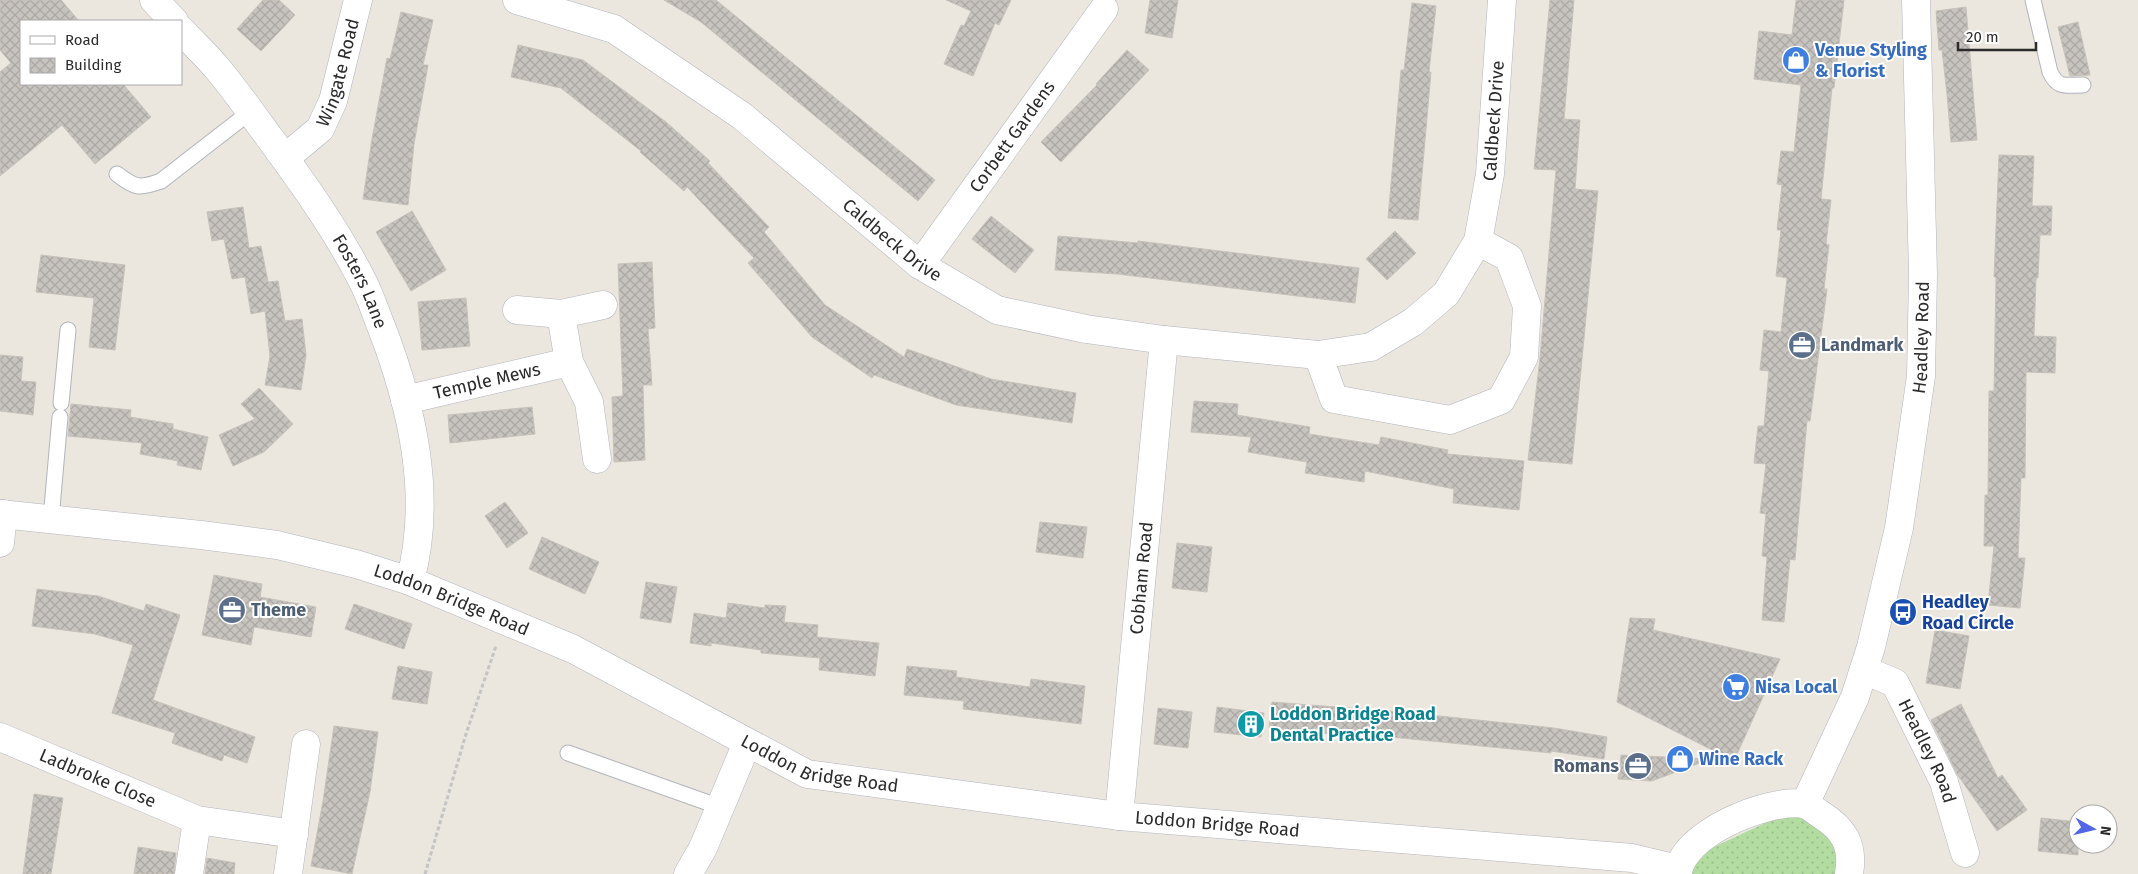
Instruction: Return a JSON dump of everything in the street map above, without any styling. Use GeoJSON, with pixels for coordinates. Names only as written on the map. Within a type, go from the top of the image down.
{"type":"FeatureCollection","features":[{"type":"Feature","properties":{"kind":"street"},"geometry":{"type":"LineString","coordinates":[[154,0],[173,20]]}},
{"type":"Feature","properties":{"kind":"street","name":"Wingate Road"},"geometry":{"type":"LineString","coordinates":[[284,158],[320,129],[334,101],[358,0]]}},
{"type":"Feature","properties":{"kind":"street","name":"Caldbeck Drive"},"geometry":{"type":"LineString","coordinates":[[517,0],[614,29],[742,116],[920,265],[997,310],[1086,329],[1164,340],[1318,356],[1371,347],[1413,322],[1446,294],[1478,241],[1490,174],[1502,0]]}},
{"type":"Feature","properties":{"kind":"street","name":"Headley Road"},"geometry":{"type":"LineString","coordinates":[[1805,804],[1855,697],[1871,647],[1899,528],[1921,376],[1923,274],[1916,0]]}},
{"type":"Feature","properties":{"kind":"street","name":"Corbett Gardens"},"geometry":{"type":"LineString","coordinates":[[920,265],[1104,9]]}},
{"type":"Feature","properties":{"kind":"street","name":"Fosters Lane"},"geometry":{"type":"LineString","coordinates":[[182,31],[217,69],[284,158],[327,218],[363,282],[390,350],[405,400],[418,474],[420,513],[417,554],[410,580]]}},
{"type":"Feature","properties":{"kind":"street"},"geometry":{"type":"LineString","coordinates":[[1318,356],[1334,399],[1450,420],[1501,400],[1524,357],[1527,306],[1509,258],[1478,241]]}},
{"type":"Feature","properties":{"kind":"street"},"geometry":{"type":"LineString","coordinates":[[517,310],[560,314],[603,305]]}},
{"type":"Feature","properties":{"kind":"street"},"geometry":{"type":"LineString","coordinates":[[560,314],[569,362],[588,402],[597,459]]}},
{"type":"Feature","properties":{"kind":"street","name":"Cobham Road"},"geometry":{"type":"LineString","coordinates":[[1119,816],[1164,340]]}},
{"type":"Feature","properties":{"kind":"street","name":"Temple Mews"},"geometry":{"type":"LineString","coordinates":[[405,400],[569,362]]}},
{"type":"Feature","properties":{"kind":"street"},"geometry":{"type":"LineString","coordinates":[[0,542],[2,514]]}},
{"type":"Feature","properties":{"kind":"street","name":"Loddon Bridge Road"},"geometry":{"type":"LineString","coordinates":[[2,514],[277,545],[356,564],[410,580],[573,649],[807,774],[1119,816],[1632,858],[1678,872]]}},
{"type":"Feature","properties":{"kind":"street","name":"Headley Road"},"geometry":{"type":"LineString","coordinates":[[1864,670],[1895,683],[1944,782],[1964,853]]}},
{"type":"Feature","properties":{"kind":"street","name":"Ladbroke Close"},"geometry":{"type":"LineString","coordinates":[[0,737],[197,820],[294,834]]}},
{"type":"Feature","properties":{"kind":"street"},"geometry":{"type":"LineString","coordinates":[[688,874],[703,848],[747,743]]}},
{"type":"Feature","properties":{"kind":"street"},"geometry":{"type":"LineString","coordinates":[[288,874],[306,744]]}},
{"type":"Feature","properties":{"kind":"street"},"geometry":{"type":"LineString","coordinates":[[1678,872],[1686,854],[1699,840],[1738,817],[1783,804],[1805,804],[1833,822],[1843,832],[1851,852],[1854,873]]}},
{"type":"Feature","properties":{"kind":"street"},"geometry":{"type":"LineString","coordinates":[[189,874],[197,820]]}},
{"type":"Feature","properties":{"kind":"lane"},"geometry":{"type":"LineString","coordinates":[[2033,0],[2050,72],[2054,80],[2061,86],[2083,85]]}},
{"type":"Feature","properties":{"kind":"lane"},"geometry":{"type":"LineString","coordinates":[[118,174],[132,186],[146,186],[161,181],[250,112]]}},
{"type":"Feature","properties":{"kind":"lane"},"geometry":{"type":"LineString","coordinates":[[51,519],[68,330]]}},
{"type":"Feature","properties":{"kind":"lane"},"geometry":{"type":"LineString","coordinates":[[568,753],[720,807]]}},
{"type":"Feature","properties":{"kind":"path"},"geometry":{"type":"LineString","coordinates":[[425,874],[466,734],[505,619]]}},
{"type":"Feature","properties":{"kind":"green space"},"geometry":{"type":"Polygon","coordinates":[[[1778,817],[1802,818],[1825,834],[1837,847],[1839,874],[1691,874],[1694,863],[1703,852],[1778,817]]]}},
{"type":"Feature","properties":{"kind":"building"},"geometry":{"type":"Polygon","coordinates":[[[0,0],[61,0],[78,20],[20,20],[20,85],[124,85],[151,117],[95,164],[62,125],[0,176],[0,72],[11,63],[0,50],[0,0]]]}},
{"type":"Feature","properties":{"kind":"building"},"geometry":{"type":"Polygon","coordinates":[[[263,0],[279,0],[295,15],[261,51],[237,29],[263,0]]]}},
{"type":"Feature","properties":{"kind":"building"},"geometry":{"type":"Polygon","coordinates":[[[664,0],[716,0],[935,180],[918,201],[701,22],[664,0]]]}},
{"type":"Feature","properties":{"kind":"building"},"geometry":{"type":"Polygon","coordinates":[[[946,0],[1011,0],[999,25],[995,23],[973,76],[944,64],[961,25],[964,26],[971,11],[946,0]]]}},
{"type":"Feature","properties":{"kind":"building"},"geometry":{"type":"Polygon","coordinates":[[[1150,0],[1178,0],[1172,38],[1145,33],[1150,0]]]}},
{"type":"Feature","properties":{"kind":"building"},"geometry":{"type":"Polygon","coordinates":[[[1550,0],[1574,0],[1564,119],[1580,120],[1575,189],[1598,191],[1572,464],[1528,460],[1540,358],[1556,170],[1534,169],[1550,0]]]}},
{"type":"Feature","properties":{"kind":"building"},"geometry":{"type":"Polygon","coordinates":[[[1796,0],[1844,0],[1834,88],[1832,88],[1821,199],[1831,200],[1826,244],[1829,245],[1824,289],[1827,289],[1810,421],[1807,421],[1795,560],[1790,559],[1784,622],[1762,620],[1767,557],[1762,556],[1766,514],[1760,513],[1766,464],[1754,463],[1758,426],[1764,426],[1769,371],[1760,370],[1764,330],[1781,332],[1787,278],[1776,276],[1781,230],[1777,230],[1782,185],[1777,184],[1781,151],[1794,152],[1801,85],[1754,79],[1759,31],[1792,35],[1796,0]]]}},
{"type":"Feature","properties":{"kind":"building"},"geometry":{"type":"Polygon","coordinates":[[[1412,3],[1436,6],[1418,220],[1388,218],[1401,70],[1404,70],[1412,3]]]}},
{"type":"Feature","properties":{"kind":"building"},"geometry":{"type":"Polygon","coordinates":[[[1966,7],[1977,140],[1951,142],[1942,50],[1939,50],[1936,11],[1966,7]]]}},
{"type":"Feature","properties":{"kind":"building"},"geometry":{"type":"Polygon","coordinates":[[[401,12],[433,20],[423,65],[428,65],[414,144],[408,205],[363,199],[387,58],[390,59],[401,12]]]}},
{"type":"Feature","properties":{"kind":"building"},"geometry":{"type":"Polygon","coordinates":[[[2078,22],[2090,75],[2070,76],[2058,27],[2078,22]]]}},
{"type":"Feature","properties":{"kind":"building"},"geometry":{"type":"Polygon","coordinates":[[[518,45],[583,60],[666,122],[710,161],[708,163],[769,227],[764,232],[825,305],[904,357],[907,349],[991,379],[1076,393],[1072,423],[956,405],[874,375],[872,378],[812,337],[748,263],[754,258],[687,187],[684,191],[641,151],[561,88],[511,77],[518,45]]]}},
{"type":"Feature","properties":{"kind":"building"},"geometry":{"type":"Polygon","coordinates":[[[1127,50],[1149,70],[1061,162],[1041,142],[1097,85],[1127,50]]]}},
{"type":"Feature","properties":{"kind":"building"},"geometry":{"type":"Polygon","coordinates":[[[1999,155],[2034,156],[2032,206],[2052,206],[2051,235],[2040,235],[2034,336],[2056,337],[2055,373],[2026,372],[2025,478],[2021,478],[2018,558],[2025,558],[2020,608],[1988,605],[1994,546],[1984,546],[1985,495],[1988,495],[1989,391],[1994,391],[1996,277],[1994,277],[1999,155]]]}},
{"type":"Feature","properties":{"kind":"building"},"geometry":{"type":"Polygon","coordinates":[[[243,207],[249,248],[261,246],[268,282],[278,281],[285,321],[302,319],[306,355],[301,390],[265,385],[270,356],[265,311],[251,314],[245,277],[232,279],[224,239],[212,241],[207,212],[243,207]]]}},
{"type":"Feature","properties":{"kind":"building"},"geometry":{"type":"Polygon","coordinates":[[[412,211],[446,270],[411,291],[376,232],[412,211]]]}},
{"type":"Feature","properties":{"kind":"building"},"geometry":{"type":"Polygon","coordinates":[[[991,216],[1034,250],[1015,273],[972,239],[991,216]]]}},
{"type":"Feature","properties":{"kind":"building"},"geometry":{"type":"Polygon","coordinates":[[[1395,231],[1416,253],[1387,280],[1366,259],[1395,231]]]}},
{"type":"Feature","properties":{"kind":"building"},"geometry":{"type":"Polygon","coordinates":[[[1058,236],[1138,243],[1138,241],[1359,268],[1355,303],[1117,274],[1055,270],[1058,236]]]}},
{"type":"Feature","properties":{"kind":"building"},"geometry":{"type":"Polygon","coordinates":[[[41,255],[125,265],[115,350],[89,347],[94,298],[36,292],[41,255]]]}},
{"type":"Feature","properties":{"kind":"building"},"geometry":{"type":"Polygon","coordinates":[[[652,262],[655,328],[648,329],[652,385],[643,385],[645,460],[614,462],[612,397],[623,396],[618,264],[652,262]]]}},
{"type":"Feature","properties":{"kind":"building"},"geometry":{"type":"Polygon","coordinates":[[[466,298],[470,346],[422,350],[418,302],[466,298]]]}},
{"type":"Feature","properties":{"kind":"building"},"geometry":{"type":"Polygon","coordinates":[[[0,355],[23,357],[21,381],[36,382],[33,415],[0,411],[0,355]]]}},
{"type":"Feature","properties":{"kind":"building"},"geometry":{"type":"Polygon","coordinates":[[[259,388],[293,424],[264,452],[233,466],[219,435],[255,419],[241,404],[259,388]]]}},
{"type":"Feature","properties":{"kind":"building"},"geometry":{"type":"Polygon","coordinates":[[[1194,401],[1238,404],[1237,415],[1310,427],[1309,434],[1379,445],[1381,437],[1448,450],[1447,454],[1524,461],[1519,510],[1453,503],[1454,489],[1365,471],[1364,482],[1305,473],[1307,462],[1248,452],[1251,437],[1191,432],[1194,401]]]}},
{"type":"Feature","properties":{"kind":"building"},"geometry":{"type":"Polygon","coordinates":[[[71,404],[131,410],[130,417],[173,424],[173,429],[208,437],[201,470],[177,465],[178,461],[140,454],[142,443],[68,436],[71,404]]]}},
{"type":"Feature","properties":{"kind":"building"},"geometry":{"type":"Polygon","coordinates":[[[532,407],[535,434],[450,443],[448,415],[532,407]]]}},
{"type":"Feature","properties":{"kind":"building"},"geometry":{"type":"Polygon","coordinates":[[[505,502],[528,533],[507,548],[485,516],[505,502]]]}},
{"type":"Feature","properties":{"kind":"building"},"geometry":{"type":"Polygon","coordinates":[[[1040,522],[1087,527],[1083,558],[1036,552],[1040,522]]]}},
{"type":"Feature","properties":{"kind":"building"},"geometry":{"type":"Polygon","coordinates":[[[542,537],[599,562],[585,594],[529,569],[542,537]]]}},
{"type":"Feature","properties":{"kind":"building"},"geometry":{"type":"Polygon","coordinates":[[[1177,543],[1212,547],[1207,592],[1172,588],[1177,543]]]}},
{"type":"Feature","properties":{"kind":"building","name":"Theme"},"geometry":{"type":"Polygon","coordinates":[[[214,575],[262,584],[260,597],[316,607],[311,637],[254,627],[251,645],[202,635],[214,575]]]}},
{"type":"Feature","properties":{"kind":"building"},"geometry":{"type":"Polygon","coordinates":[[[646,582],[677,587],[671,623],[640,618],[646,582]]]}},
{"type":"Feature","properties":{"kind":"building"},"geometry":{"type":"Polygon","coordinates":[[[37,589],[98,596],[144,611],[146,604],[180,615],[153,700],[255,737],[247,763],[224,755],[222,761],[172,743],[175,733],[112,713],[133,645],[95,634],[32,626],[37,589]]]}},
{"type":"Feature","properties":{"kind":"building"},"geometry":{"type":"Polygon","coordinates":[[[728,603],[765,608],[765,605],[786,606],[784,622],[818,625],[817,637],[879,643],[875,676],[819,670],[820,658],[761,653],[761,650],[711,643],[711,646],[690,643],[694,613],[726,618],[728,603]]]}},
{"type":"Feature","properties":{"kind":"building"},"geometry":{"type":"Polygon","coordinates":[[[354,604],[412,624],[404,649],[345,629],[354,604]]]}},
{"type":"Feature","properties":{"kind":"building"},"geometry":{"type":"Polygon","coordinates":[[[1630,618],[1655,619],[1653,630],[1780,659],[1734,761],[1617,702],[1630,618]]]}},
{"type":"Feature","properties":{"kind":"building"},"geometry":{"type":"Polygon","coordinates":[[[1935,630],[1969,636],[1960,689],[1926,683],[1935,630]]]}},
{"type":"Feature","properties":{"kind":"building"},"geometry":{"type":"Polygon","coordinates":[[[398,666],[432,672],[427,704],[392,699],[398,666]]]}},
{"type":"Feature","properties":{"kind":"building"},"geometry":{"type":"Polygon","coordinates":[[[907,666],[957,671],[956,677],[1030,687],[1031,679],[1085,686],[1081,724],[963,709],[964,701],[904,695],[907,666]]]}},
{"type":"Feature","properties":{"kind":"building"},"geometry":{"type":"Polygon","coordinates":[[[1272,702],[1401,712],[1554,728],[1607,737],[1604,759],[1551,751],[1551,753],[1331,731],[1331,734],[1269,728],[1272,702]]]}},
{"type":"Feature","properties":{"kind":"building"},"geometry":{"type":"Polygon","coordinates":[[[1961,704],[1998,778],[2002,775],[2027,810],[1997,831],[1957,774],[1931,720],[1961,704]]]}},
{"type":"Feature","properties":{"kind":"building"},"geometry":{"type":"Polygon","coordinates":[[[1217,707],[1264,713],[1261,737],[1214,732],[1217,707]]]}},
{"type":"Feature","properties":{"kind":"building"},"geometry":{"type":"Polygon","coordinates":[[[1158,708],[1192,712],[1188,748],[1154,744],[1158,708]]]}},
{"type":"Feature","properties":{"kind":"building"},"geometry":{"type":"Polygon","coordinates":[[[334,726],[378,732],[370,792],[352,874],[311,866],[334,726]]]}},
{"type":"Feature","properties":{"kind":"building"},"geometry":{"type":"Polygon","coordinates":[[[1621,755],[1710,759],[1652,781],[1618,779],[1621,755]]]}},
{"type":"Feature","properties":{"kind":"building"},"geometry":{"type":"Polygon","coordinates":[[[34,794],[63,798],[51,874],[23,874],[34,794]]]}},
{"type":"Feature","properties":{"kind":"building"},"geometry":{"type":"Polygon","coordinates":[[[2041,818],[2068,821],[2068,854],[2038,851],[2041,818]]]}},
{"type":"Feature","properties":{"kind":"building"},"geometry":{"type":"Polygon","coordinates":[[[138,847],[176,853],[174,874],[134,874],[138,847]]]}},
{"type":"Feature","properties":{"kind":"building"},"geometry":{"type":"Polygon","coordinates":[[[207,858],[235,863],[234,874],[205,874],[207,858]]]}},
{"type":"Feature","properties":{"kind":"place","name":"Venue Styling & Florist"},"geometry":{"type":"Point","coordinates":[1796,60]}},
{"type":"Feature","properties":{"kind":"place","name":"Landmark"},"geometry":{"type":"Point","coordinates":[1802,345]}},
{"type":"Feature","properties":{"kind":"place","name":"Theme"},"geometry":{"type":"Point","coordinates":[232,610]}},
{"type":"Feature","properties":{"kind":"place","name":"Headley Road Circle"},"geometry":{"type":"Point","coordinates":[1903,612]}},
{"type":"Feature","properties":{"kind":"place","name":"Nisa Local"},"geometry":{"type":"Point","coordinates":[1736,687]}},
{"type":"Feature","properties":{"kind":"place","name":"Loddon Bridge Road Dental Practice"},"geometry":{"type":"Point","coordinates":[1251,724]}},
{"type":"Feature","properties":{"kind":"place","name":"Wine Rack"},"geometry":{"type":"Point","coordinates":[1680,759]}},
{"type":"Feature","properties":{"kind":"place","name":"Romans"},"geometry":{"type":"Point","coordinates":[1638,766]}}]}
